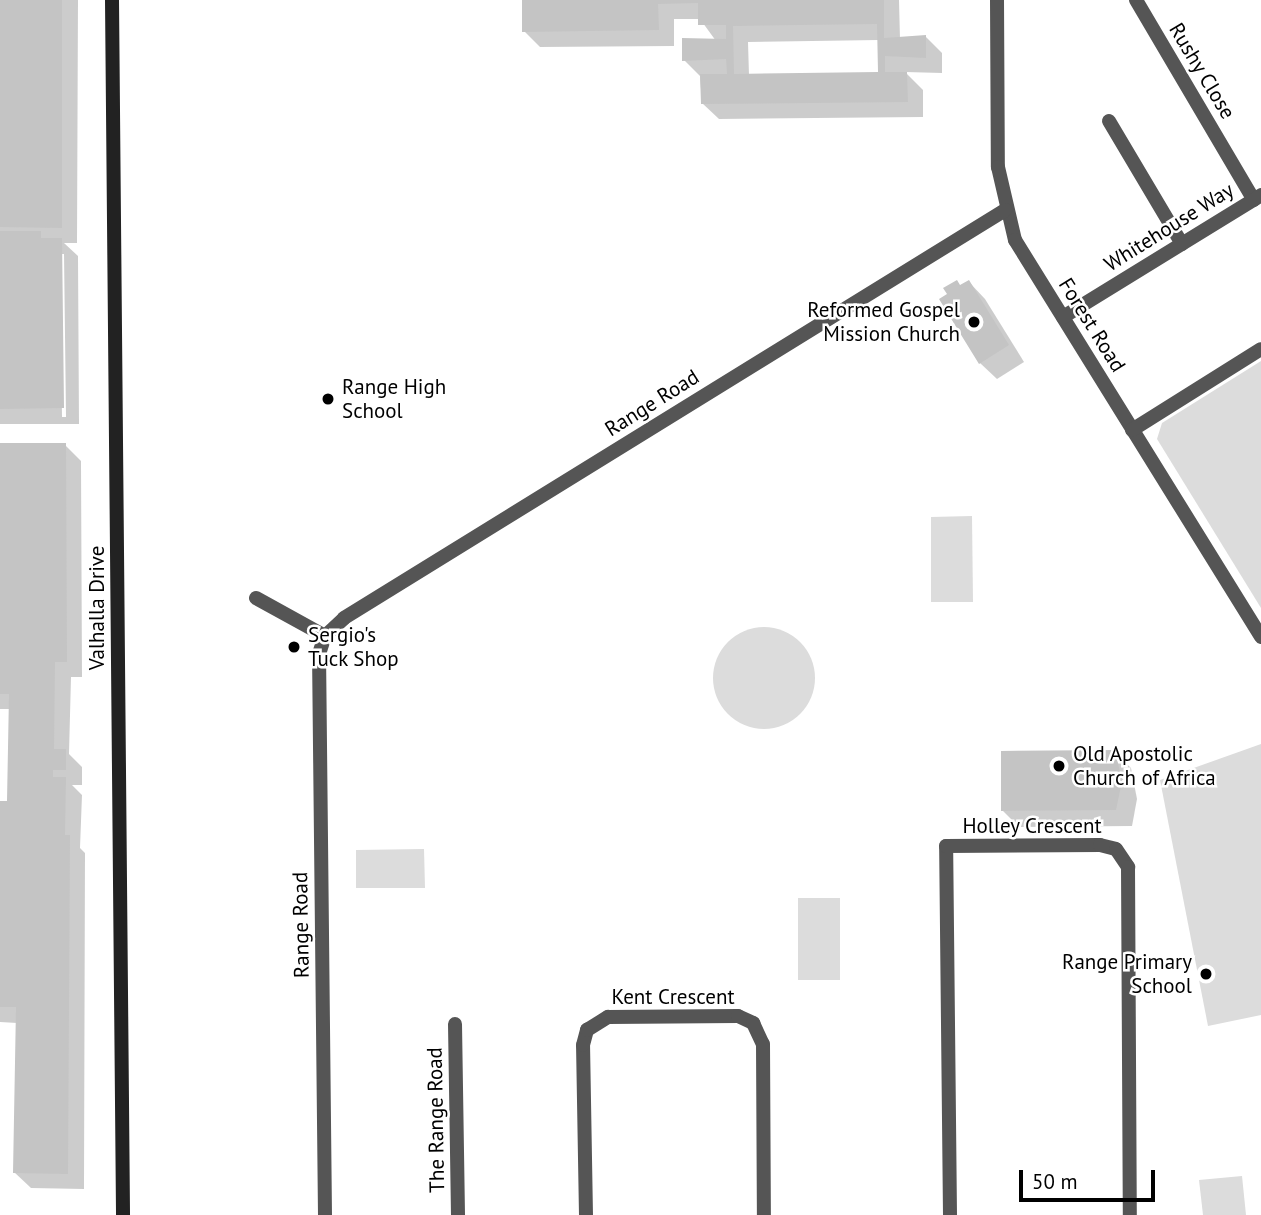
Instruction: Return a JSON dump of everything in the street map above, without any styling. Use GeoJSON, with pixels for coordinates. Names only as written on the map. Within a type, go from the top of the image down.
{"type":"FeatureCollection","features":[{"type":"Feature","properties":{"kind":"main road","name":"Valhalla Drive"},"geometry":{"type":"LineString","coordinates":[[112,0],[123,1215]]}},
{"type":"Feature","properties":{"kind":"street","name":"Forest Road"},"geometry":{"type":"LineString","coordinates":[[997,0],[996,142],[1005,210],[1015,240],[1261,637]]}},
{"type":"Feature","properties":{"kind":"street","name":"Rushy Close"},"geometry":{"type":"LineString","coordinates":[[1136,0],[1257,197]]}},
{"type":"Feature","properties":{"kind":"street"},"geometry":{"type":"LineString","coordinates":[[1109,121],[1182,244]]}},
{"type":"Feature","properties":{"kind":"street","name":"Whitehouse Way"},"geometry":{"type":"LineString","coordinates":[[1063,317],[1257,197]]}},
{"type":"Feature","properties":{"kind":"street","name":"Range Road"},"geometry":{"type":"LineString","coordinates":[[325,1215],[319,654],[325,636],[344,618],[1005,210]]}},
{"type":"Feature","properties":{"kind":"street"},"geometry":{"type":"LineString","coordinates":[[1132,430],[1261,349]]}},
{"type":"Feature","properties":{"kind":"street"},"geometry":{"type":"LineString","coordinates":[[256,598],[325,636]]}},
{"type":"Feature","properties":{"kind":"street","name":"Holley Crescent"},"geometry":{"type":"LineString","coordinates":[[950,1215],[946,846],[1100,845],[1116,849],[1128,867],[1130,1215]]}},
{"type":"Feature","properties":{"kind":"street","name":"Kent Crescent"},"geometry":{"type":"LineString","coordinates":[[586,1215],[583,1045],[587,1030],[608,1017],[732,1016],[749,1019],[762,1036],[764,1215]]}},
{"type":"Feature","properties":{"kind":"street","name":"The Range Road"},"geometry":{"type":"LineString","coordinates":[[455,1024],[458,1215]]}},
{"type":"Feature","properties":{"kind":"shaded area"},"geometry":{"type":"Polygon","coordinates":[[[1261,361],[1261,608],[1157,439],[1162,423],[1261,361]]]}},
{"type":"Feature","properties":{"kind":"shaded area"},"geometry":{"type":"Polygon","coordinates":[[[972,516],[973,602],[931,602],[931,517],[972,516]]]}},
{"type":"Feature","properties":{"kind":"shaded area"},"geometry":{"type":"Polygon","coordinates":[[[764,627],[793,635],[807,649],[815,678],[807,707],[793,721],[764,729],[735,721],[721,707],[713,678],[721,649],[735,635],[764,627]]]}},
{"type":"Feature","properties":{"kind":"shaded area"},"geometry":{"type":"Polygon","coordinates":[[[1261,744],[1261,1015],[1208,1026],[1160,780],[1261,744]]]}},
{"type":"Feature","properties":{"kind":"shaded area"},"geometry":{"type":"Polygon","coordinates":[[[424,849],[425,888],[356,888],[356,850],[424,849]]]}},
{"type":"Feature","properties":{"kind":"shaded area"},"geometry":{"type":"Polygon","coordinates":[[[798,898],[840,898],[840,980],[798,980],[798,898]]]}},
{"type":"Feature","properties":{"kind":"shaded area"},"geometry":{"type":"Polygon","coordinates":[[[1242,1176],[1246,1215],[1203,1215],[1199,1180],[1242,1176]]]}},
{"type":"Feature","properties":{"kind":"building"},"geometry":{"type":"Polygon","coordinates":[[[0,0],[62,0],[62,228],[0,227],[0,0]]]}},
{"type":"Feature","properties":{"kind":"building"},"geometry":{"type":"Polygon","coordinates":[[[522,0],[884,0],[884,38],[926,35],[926,58],[885,56],[885,72],[907,72],[908,102],[701,104],[700,74],[727,74],[726,59],[682,61],[682,38],[726,39],[726,25],[698,25],[698,3],[658,4],[659,30],[522,32],[522,0]],[[877,24],[733,26],[734,74],[878,72],[877,24]]]}},
{"type":"Feature","properties":{"kind":"building"},"geometry":{"type":"Polygon","coordinates":[[[0,231],[41,231],[41,238],[62,238],[64,408],[0,409],[0,231]]]}},
{"type":"Feature","properties":{"kind":"building","name":"Reformed Gospel Mission Church"},"geometry":{"type":"Polygon","coordinates":[[[957,280],[960,285],[969,280],[1009,345],[979,364],[939,299],[947,294],[943,288],[957,280]]]}},
{"type":"Feature","properties":{"kind":"building"},"geometry":{"type":"Polygon","coordinates":[[[0,443],[66,443],[67,662],[55,662],[54,749],[66,749],[66,770],[53,770],[53,777],[66,777],[65,835],[70,835],[68,1174],[13,1173],[16,1007],[0,1007],[0,801],[7,801],[9,694],[0,694],[0,443]]]}},
{"type":"Feature","properties":{"kind":"building","name":"Old Apostolic Church of Africa"},"geometry":{"type":"Polygon","coordinates":[[[1115,750],[1122,781],[1116,810],[1001,811],[1001,751],[1115,750]]]}},
{"type":"Feature","properties":{"kind":"place","name":"Reformed Gospel Mission Church"},"geometry":{"type":"Point","coordinates":[974,322]}},
{"type":"Feature","properties":{"kind":"place","name":"Range High School"},"geometry":{"type":"Point","coordinates":[328,399]}},
{"type":"Feature","properties":{"kind":"place","name":"Sergio's Tuck Shop"},"geometry":{"type":"Point","coordinates":[294,647]}},
{"type":"Feature","properties":{"kind":"place","name":"Old Apostolic Church of Africa"},"geometry":{"type":"Point","coordinates":[1059,766]}},
{"type":"Feature","properties":{"kind":"place","name":"Range Primary School"},"geometry":{"type":"Point","coordinates":[1206,974]}}]}
